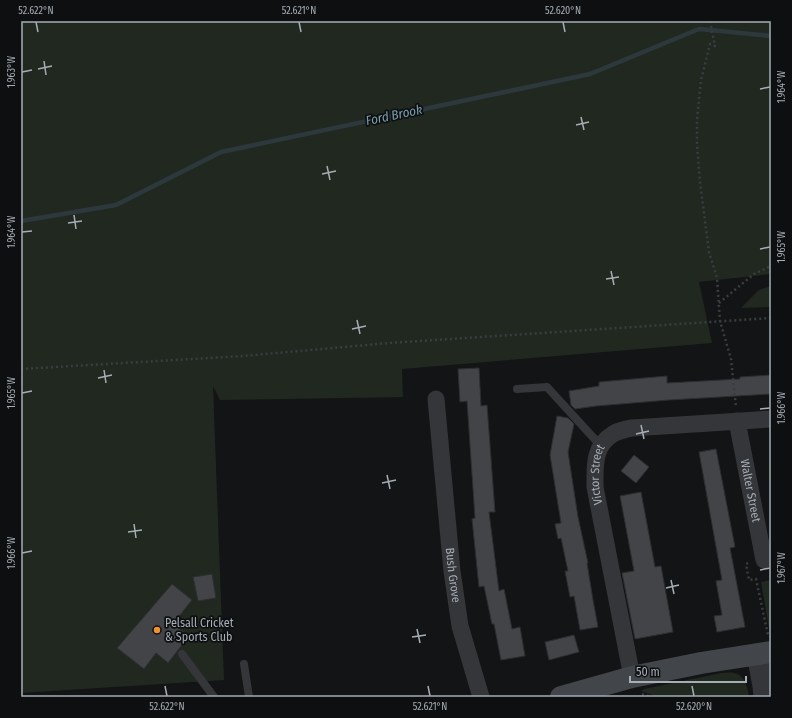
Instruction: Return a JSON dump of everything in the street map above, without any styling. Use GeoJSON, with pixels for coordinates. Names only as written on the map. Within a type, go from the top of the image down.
{"type":"FeatureCollection","features":[{"type":"Feature","properties":{"kind":"main road"},"geometry":{"type":"LineString","coordinates":[[561,697],[632,677],[701,663],[765,647]]}},
{"type":"Feature","properties":{"kind":"street","name":"Bush Grove"},"geometry":{"type":"LineString","coordinates":[[436,399],[448,449],[452,571],[460,626],[480,697]]}},
{"type":"Feature","properties":{"kind":"street","name":"Victor Street"},"geometry":{"type":"LineString","coordinates":[[632,677],[595,487],[595,460],[601,446],[614,433],[632,428],[771,419]]}},
{"type":"Feature","properties":{"kind":"street","name":"Walter Street"},"geometry":{"type":"LineString","coordinates":[[737,421],[762,560]]}},
{"type":"Feature","properties":{"kind":"street"},"geometry":{"type":"LineString","coordinates":[[764,697],[763,686],[765,647]]}},
{"type":"Feature","properties":{"kind":"lane"},"geometry":{"type":"LineString","coordinates":[[517,389],[547,387],[601,446]]}},
{"type":"Feature","properties":{"kind":"lane"},"geometry":{"type":"LineString","coordinates":[[182,654],[214,697]]}},
{"type":"Feature","properties":{"kind":"lane"},"geometry":{"type":"LineString","coordinates":[[244,664],[249,697]]}},
{"type":"Feature","properties":{"kind":"path"},"geometry":{"type":"LineString","coordinates":[[710,21],[715,46],[710,44],[701,80],[697,119],[697,144],[700,182],[709,252],[717,278],[720,321],[731,359],[737,421]]}},
{"type":"Feature","properties":{"kind":"path"},"geometry":{"type":"LineString","coordinates":[[718,303],[754,274],[771,266]]}},
{"type":"Feature","properties":{"kind":"path"},"geometry":{"type":"LineString","coordinates":[[21,369],[243,356],[397,343],[771,318]]}},
{"type":"Feature","properties":{"kind":"path"},"geometry":{"type":"LineString","coordinates":[[762,560],[746,564],[749,580],[756,579],[765,647]]}},
{"type":"Feature","properties":{"kind":"shaded area"},"geometry":{"type":"Polygon","coordinates":[[[21,21],[771,21],[771,274],[699,282],[712,343],[402,369],[403,397],[220,400],[213,386],[224,680],[21,693],[21,21]]]}},
{"type":"Feature","properties":{"kind":"shaded area"},"geometry":{"type":"Polygon","coordinates":[[[771,286],[771,307],[741,308],[759,290],[771,286]]]}},
{"type":"Feature","properties":{"kind":"shaded area"},"geometry":{"type":"Polygon","coordinates":[[[771,580],[771,640],[761,582],[771,580]]]}},
{"type":"Feature","properties":{"kind":"shaded area"},"geometry":{"type":"Polygon","coordinates":[[[721,673],[732,673],[741,676],[747,686],[749,697],[658,697],[641,691],[644,689],[721,673]]]}},
{"type":"Feature","properties":{"kind":"building"},"geometry":{"type":"Polygon","coordinates":[[[479,368],[481,406],[487,405],[495,512],[489,512],[499,591],[504,589],[512,629],[520,627],[525,656],[501,660],[494,624],[492,624],[484,586],[479,587],[472,519],[475,518],[467,401],[460,402],[458,369],[479,368]]]}},
{"type":"Feature","properties":{"kind":"building"},"geometry":{"type":"Polygon","coordinates":[[[771,375],[771,394],[669,400],[575,409],[571,405],[569,391],[599,386],[599,382],[667,376],[667,383],[740,379],[740,377],[771,375]]]}},
{"type":"Feature","properties":{"kind":"building"},"geometry":{"type":"Polygon","coordinates":[[[557,416],[568,418],[574,424],[568,452],[598,627],[580,630],[574,596],[570,597],[565,571],[568,571],[561,538],[558,539],[555,524],[561,523],[550,455],[557,416]]]}},
{"type":"Feature","properties":{"kind":"building"},"geometry":{"type":"Polygon","coordinates":[[[716,449],[735,547],[730,548],[745,627],[717,632],[714,616],[722,615],[716,581],[722,580],[699,452],[716,449]]]}},
{"type":"Feature","properties":{"kind":"building"},"geometry":{"type":"Polygon","coordinates":[[[634,455],[649,467],[636,483],[621,471],[634,455]]]}},
{"type":"Feature","properties":{"kind":"building"},"geometry":{"type":"Polygon","coordinates":[[[641,492],[655,567],[661,566],[673,632],[635,639],[622,573],[634,571],[620,496],[641,492]]]}},
{"type":"Feature","properties":{"kind":"building"},"geometry":{"type":"Polygon","coordinates":[[[212,574],[216,598],[198,601],[193,577],[212,574]]]}},
{"type":"Feature","properties":{"kind":"building","name":"Pelsall Cricket & Sports Club"},"geometry":{"type":"Polygon","coordinates":[[[172,584],[192,600],[173,624],[189,636],[168,663],[156,653],[144,669],[117,648],[172,584]]]}},
{"type":"Feature","properties":{"kind":"building"},"geometry":{"type":"Polygon","coordinates":[[[574,635],[579,652],[549,660],[545,642],[574,635]]]}},
{"type":"Feature","properties":{"kind":"waterway","name":"Ford Brook"},"geometry":{"type":"LineString","coordinates":[[21,221],[116,205],[221,152],[590,74],[699,29],[771,36]]}},
{"type":"Feature","properties":{"kind":"place","name":"Pelsall Cricket & Sports Club"},"geometry":{"type":"Point","coordinates":[157,630]}}]}
